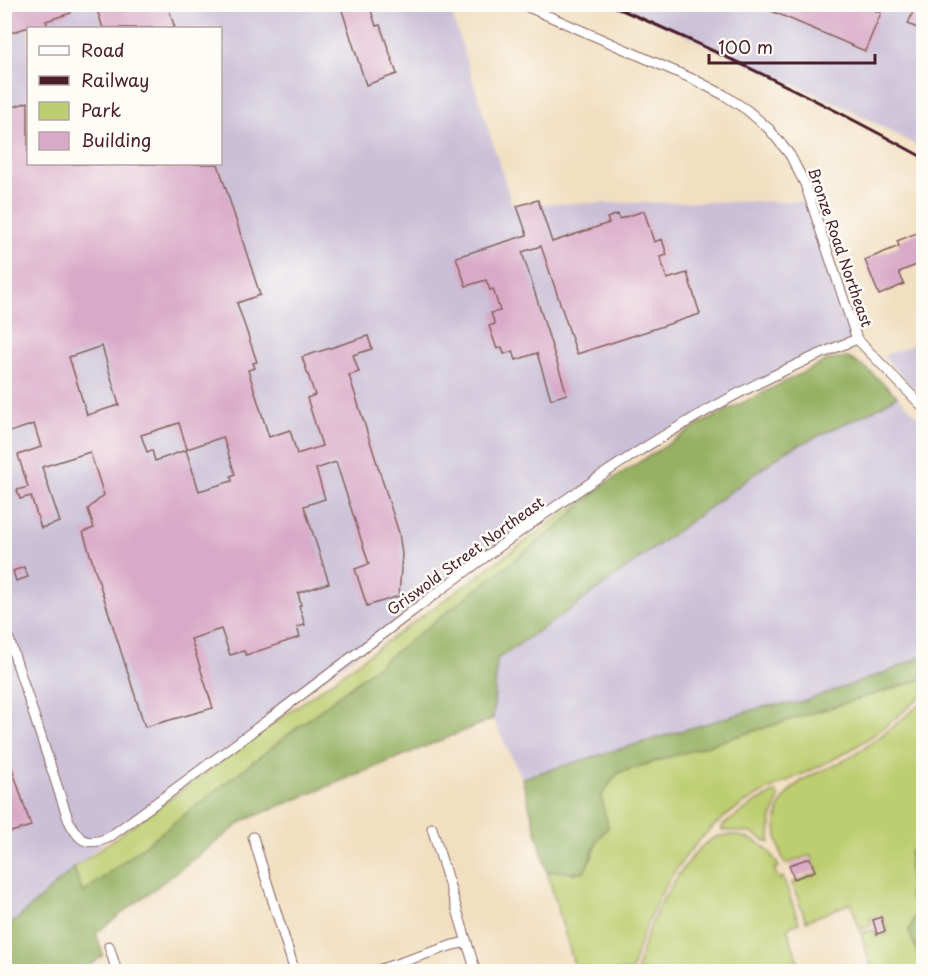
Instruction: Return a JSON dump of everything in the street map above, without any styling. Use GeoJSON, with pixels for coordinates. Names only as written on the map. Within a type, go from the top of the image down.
{"type":"FeatureCollection","features":[{"type":"Feature","properties":{"kind":"street","name":"Bronze Road Northeast"},"geometry":{"type":"LineString","coordinates":[[521,4],[695,80],[740,105],[769,129],[790,155],[804,184],[857,339]]}},
{"type":"Feature","properties":{"kind":"street"},"geometry":{"type":"LineString","coordinates":[[857,339],[924,408]]}},
{"type":"Feature","properties":{"kind":"street","name":"Griswold Street Northeast"},"geometry":{"type":"LineString","coordinates":[[4,624],[68,819],[78,836],[89,843],[96,843],[108,838],[601,474],[714,407],[825,351],[857,339]]}},
{"type":"Feature","properties":{"kind":"street"},"geometry":{"type":"LineString","coordinates":[[432,828],[476,972]]}},
{"type":"Feature","properties":{"kind":"street"},"geometry":{"type":"LineString","coordinates":[[253,837],[295,972]]}},
{"type":"Feature","properties":{"kind":"street"},"geometry":{"type":"LineString","coordinates":[[372,972],[467,942]]}},
{"type":"Feature","properties":{"kind":"street"},"geometry":{"type":"LineString","coordinates":[[109,946],[117,972]]}},
{"type":"Feature","properties":{"kind":"shaded area"},"geometry":{"type":"Polygon","coordinates":[[[5,5],[449,5],[512,204],[811,201],[857,339],[714,407],[601,474],[108,838],[5,930],[5,5]]]}},
{"type":"Feature","properties":{"kind":"shaded area"},"geometry":{"type":"Polygon","coordinates":[[[619,5],[923,5],[923,149],[849,109],[619,5]]]}},
{"type":"Feature","properties":{"kind":"shaded area"},"geometry":{"type":"Polygon","coordinates":[[[923,341],[923,398],[883,356],[923,341]]]}},
{"type":"Feature","properties":{"kind":"shaded area"},"geometry":{"type":"Polygon","coordinates":[[[897,396],[923,421],[923,656],[884,673],[799,703],[766,706],[522,778],[493,719],[497,659],[571,609],[786,451],[878,408],[897,396]]]}},
{"type":"Feature","properties":{"kind":"green space"},"geometry":{"type":"Polygon","coordinates":[[[848,358],[866,368],[897,396],[878,408],[786,451],[571,609],[497,659],[493,719],[245,820],[96,933],[103,955],[82,971],[5,971],[5,930],[74,868],[83,893],[556,528],[606,483],[700,424],[828,360],[848,358]]]}},
{"type":"Feature","properties":{"kind":"green space"},"geometry":{"type":"Polygon","coordinates":[[[606,483],[556,528],[83,893],[74,868],[606,483]]]}},
{"type":"Feature","properties":{"kind":"green space"},"geometry":{"type":"Polygon","coordinates":[[[923,656],[923,676],[920,680],[618,773],[601,796],[608,827],[598,839],[585,871],[547,872],[522,778],[766,706],[799,703],[884,673],[923,656]]]}},
{"type":"Feature","properties":{"kind":"green space"},"geometry":{"type":"Polygon","coordinates":[[[923,676],[923,695],[870,738],[839,756],[755,797],[710,829],[675,871],[661,894],[639,945],[632,971],[576,971],[547,872],[560,870],[574,874],[592,858],[598,839],[608,827],[601,796],[617,773],[920,680],[923,676]]]}},
{"type":"Feature","properties":{"kind":"green space"},"geometry":{"type":"Polygon","coordinates":[[[923,702],[923,839],[920,841],[918,908],[909,931],[923,965],[923,971],[857,971],[871,967],[861,933],[874,930],[876,937],[888,933],[882,915],[870,919],[872,925],[860,930],[851,903],[806,921],[792,883],[818,873],[811,855],[785,864],[777,840],[777,817],[780,806],[794,787],[805,779],[854,755],[923,702]]]}},
{"type":"Feature","properties":{"kind":"green space"},"geometry":{"type":"Polygon","coordinates":[[[776,792],[779,798],[771,821],[770,843],[751,833],[722,830],[722,826],[755,803],[776,792]]]}},
{"type":"Feature","properties":{"kind":"green space"},"geometry":{"type":"Polygon","coordinates":[[[723,835],[754,840],[760,844],[771,853],[779,867],[774,869],[779,879],[783,877],[799,923],[787,928],[801,971],[637,971],[650,927],[671,886],[705,843],[723,835]]]}},
{"type":"Feature","properties":{"kind":"green space"},"geometry":{"type":"Polygon","coordinates":[[[923,839],[923,965],[909,931],[918,909],[910,899],[910,852],[923,839]]]}},
{"type":"Feature","properties":{"kind":"building"},"geometry":{"type":"Polygon","coordinates":[[[4,4],[69,4],[71,13],[46,21],[48,26],[36,27],[35,25],[4,35],[4,4]]]}},
{"type":"Feature","properties":{"kind":"building"},"geometry":{"type":"Polygon","coordinates":[[[95,4],[167,4],[175,27],[103,27],[95,4]]]}},
{"type":"Feature","properties":{"kind":"building"},"geometry":{"type":"Polygon","coordinates":[[[340,4],[369,4],[376,26],[380,25],[397,74],[366,85],[340,4]]]}},
{"type":"Feature","properties":{"kind":"building"},"geometry":{"type":"Polygon","coordinates":[[[755,4],[861,4],[881,13],[865,51],[755,4]]]}},
{"type":"Feature","properties":{"kind":"building"},"geometry":{"type":"Polygon","coordinates":[[[916,4],[924,4],[924,31],[908,24],[916,4]]]}},
{"type":"Feature","properties":{"kind":"building"},"geometry":{"type":"Polygon","coordinates":[[[27,102],[27,165],[218,165],[260,295],[237,303],[257,362],[253,363],[255,368],[248,370],[269,437],[290,430],[297,454],[322,446],[307,398],[315,395],[302,357],[368,336],[372,349],[353,355],[359,372],[349,375],[399,533],[402,554],[399,596],[367,606],[355,569],[369,564],[336,462],[316,469],[325,499],[304,506],[329,583],[298,593],[301,605],[299,606],[305,625],[297,627],[300,637],[246,655],[244,651],[230,655],[221,629],[191,639],[213,708],[145,727],[83,532],[94,528],[88,509],[104,495],[90,452],[42,467],[60,522],[41,528],[31,496],[20,499],[17,490],[28,487],[18,455],[41,447],[34,424],[4,434],[4,110],[27,102]],[[102,346],[69,357],[87,415],[119,405],[102,346]],[[179,423],[141,435],[147,452],[152,450],[155,461],[186,450],[199,491],[232,481],[231,476],[235,474],[223,437],[187,449],[179,423]]]}},
{"type":"Feature","properties":{"kind":"building"},"geometry":{"type":"Polygon","coordinates":[[[538,200],[552,242],[609,223],[607,218],[618,214],[619,219],[644,211],[654,242],[662,239],[667,255],[660,257],[667,279],[687,273],[700,314],[577,354],[541,246],[522,252],[567,394],[551,399],[537,353],[516,360],[513,351],[504,354],[502,347],[497,349],[489,326],[495,324],[491,313],[500,311],[493,289],[490,290],[486,280],[466,286],[456,257],[527,235],[517,206],[538,200]]]}},
{"type":"Feature","properties":{"kind":"building"},"geometry":{"type":"Polygon","coordinates":[[[924,230],[924,262],[899,272],[904,284],[879,295],[865,260],[899,246],[897,241],[924,230]]]}},
{"type":"Feature","properties":{"kind":"building"},"geometry":{"type":"Polygon","coordinates":[[[24,567],[28,577],[16,581],[13,571],[24,567]]]}},
{"type":"Feature","properties":{"kind":"building"},"geometry":{"type":"Polygon","coordinates":[[[4,750],[6,750],[31,826],[4,834],[4,750]]]}},
{"type":"Feature","properties":{"kind":"building"},"geometry":{"type":"Polygon","coordinates":[[[810,858],[815,871],[794,879],[789,865],[810,858]]]}},
{"type":"Feature","properties":{"kind":"building"},"geometry":{"type":"Polygon","coordinates":[[[881,917],[885,931],[877,934],[873,920],[881,917]]]}},
{"type":"Feature","properties":{"kind":"railway"},"geometry":{"type":"LineString","coordinates":[[608,4],[768,77],[924,158]]}}]}
